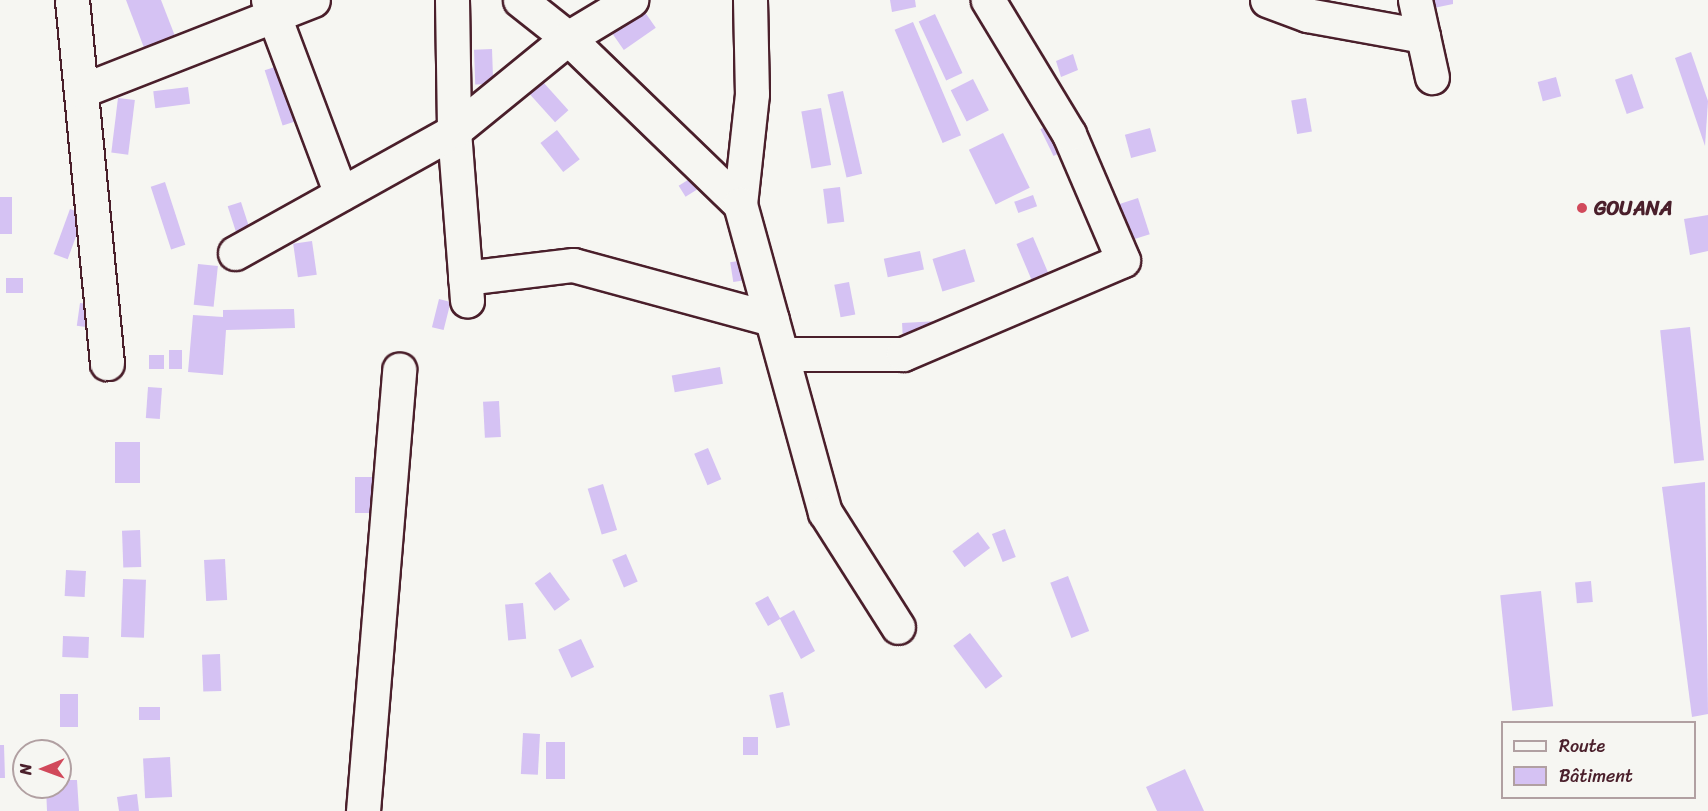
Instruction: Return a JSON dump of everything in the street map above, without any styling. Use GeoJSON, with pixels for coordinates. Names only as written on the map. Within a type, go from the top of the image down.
{"type":"FeatureCollection","features":[{"type":"Feature","properties":{"kind":"street"},"geometry":{"type":"LineString","coordinates":[[72,0],[107,363]]}},
{"type":"Feature","properties":{"kind":"street"},"geometry":{"type":"LineString","coordinates":[[81,91],[271,8],[314,0]]}},
{"type":"Feature","properties":{"kind":"street"},"geometry":{"type":"LineString","coordinates":[[452,0],[453,131],[466,290],[573,265],[772,319]]}},
{"type":"Feature","properties":{"kind":"street"},"geometry":{"type":"LineString","coordinates":[[520,0],[568,38],[740,204]]}},
{"type":"Feature","properties":{"kind":"street"},"geometry":{"type":"LineString","coordinates":[[235,253],[453,131],[568,38],[631,0]]}},
{"type":"Feature","properties":{"kind":"street"},"geometry":{"type":"LineString","coordinates":[[750,0],[752,94],[740,204],[825,512],[898,627]]}},
{"type":"Feature","properties":{"kind":"street"},"geometry":{"type":"LineString","coordinates":[[782,354],[903,354],[1123,260],[1069,134],[988,0]]}},
{"type":"Feature","properties":{"kind":"street"},"geometry":{"type":"LineString","coordinates":[[1267,0],[1307,15],[1423,36]]}},
{"type":"Feature","properties":{"kind":"street"},"geometry":{"type":"LineString","coordinates":[[1415,0],[1432,78]]}},
{"type":"Feature","properties":{"kind":"street"},"geometry":{"type":"LineString","coordinates":[[271,8],[340,194]]}},
{"type":"Feature","properties":{"kind":"street"},"geometry":{"type":"LineString","coordinates":[[363,811],[399,369]]}},
{"type":"Feature","properties":{"kind":"building"},"geometry":{"type":"Polygon","coordinates":[[[126,0],[161,0],[180,49],[149,61],[126,0]]]}},
{"type":"Feature","properties":{"kind":"building"},"geometry":{"type":"Polygon","coordinates":[[[890,0],[915,0],[916,7],[892,12],[890,0]]]}},
{"type":"Feature","properties":{"kind":"building"},"geometry":{"type":"Polygon","coordinates":[[[1421,0],[1453,0],[1453,4],[1424,10],[1421,0]]]}},
{"type":"Feature","properties":{"kind":"building"},"geometry":{"type":"Polygon","coordinates":[[[642,8],[656,28],[624,50],[610,30],[642,8]]]}},
{"type":"Feature","properties":{"kind":"building"},"geometry":{"type":"Polygon","coordinates":[[[935,14],[962,73],[946,81],[919,22],[935,14]]]}},
{"type":"Feature","properties":{"kind":"building"},"geometry":{"type":"Polygon","coordinates":[[[913,22],[961,135],[943,143],[895,30],[913,22]]]}},
{"type":"Feature","properties":{"kind":"building"},"geometry":{"type":"Polygon","coordinates":[[[492,49],[493,84],[475,85],[474,50],[492,49]]]}},
{"type":"Feature","properties":{"kind":"building"},"geometry":{"type":"Polygon","coordinates":[[[1691,52],[1708,101],[1705,146],[1675,58],[1691,52]]]}},
{"type":"Feature","properties":{"kind":"building"},"geometry":{"type":"Polygon","coordinates":[[[1073,54],[1078,70],[1061,77],[1056,61],[1073,54]]]}},
{"type":"Feature","properties":{"kind":"building"},"geometry":{"type":"Polygon","coordinates":[[[278,66],[296,121],[283,125],[265,70],[278,66]]]}},
{"type":"Feature","properties":{"kind":"building"},"geometry":{"type":"Polygon","coordinates":[[[1632,74],[1644,108],[1627,114],[1615,80],[1632,74]]]}},
{"type":"Feature","properties":{"kind":"building"},"geometry":{"type":"Polygon","coordinates":[[[1556,77],[1561,96],[1543,101],[1538,82],[1556,77]]]}},
{"type":"Feature","properties":{"kind":"building"},"geometry":{"type":"Polygon","coordinates":[[[973,79],[989,110],[967,122],[951,90],[973,79]]]}},
{"type":"Feature","properties":{"kind":"building"},"geometry":{"type":"Polygon","coordinates":[[[543,82],[568,110],[555,122],[530,94],[543,82]]]}},
{"type":"Feature","properties":{"kind":"building"},"geometry":{"type":"Polygon","coordinates":[[[188,87],[190,104],[155,108],[153,91],[188,87]]]}},
{"type":"Feature","properties":{"kind":"building"},"geometry":{"type":"Polygon","coordinates":[[[843,91],[862,174],[847,177],[827,95],[843,91]]]}},
{"type":"Feature","properties":{"kind":"building"},"geometry":{"type":"Polygon","coordinates":[[[118,98],[135,100],[128,155],[111,153],[118,98]]]}},
{"type":"Feature","properties":{"kind":"building"},"geometry":{"type":"Polygon","coordinates":[[[1306,98],[1312,131],[1297,134],[1291,101],[1306,98]]]}},
{"type":"Feature","properties":{"kind":"building"},"geometry":{"type":"Polygon","coordinates":[[[821,108],[831,165],[811,169],[801,111],[821,108]]]}},
{"type":"Feature","properties":{"kind":"building"},"geometry":{"type":"Polygon","coordinates":[[[1053,123],[1066,150],[1054,156],[1040,129],[1053,123]]]}},
{"type":"Feature","properties":{"kind":"building"},"geometry":{"type":"Polygon","coordinates":[[[1150,128],[1156,151],[1131,158],[1125,135],[1150,128]]]}},
{"type":"Feature","properties":{"kind":"building"},"geometry":{"type":"Polygon","coordinates":[[[557,130],[580,159],[563,172],[540,143],[557,130]]]}},
{"type":"Feature","properties":{"kind":"building"},"geometry":{"type":"Polygon","coordinates":[[[1003,133],[1030,188],[996,204],[969,150],[1003,133]]]}},
{"type":"Feature","properties":{"kind":"building"},"geometry":{"type":"Polygon","coordinates":[[[699,173],[706,184],[686,197],[679,186],[699,173]]]}},
{"type":"Feature","properties":{"kind":"building"},"geometry":{"type":"Polygon","coordinates":[[[165,182],[185,245],[171,249],[151,187],[165,182]]]}},
{"type":"Feature","properties":{"kind":"building"},"geometry":{"type":"Polygon","coordinates":[[[840,187],[844,222],[827,224],[823,189],[840,187]]]}},
{"type":"Feature","properties":{"kind":"building"},"geometry":{"type":"Polygon","coordinates":[[[1033,195],[1037,206],[1018,213],[1014,202],[1033,195]]]}},
{"type":"Feature","properties":{"kind":"building"},"geometry":{"type":"Polygon","coordinates":[[[0,197],[12,197],[12,234],[0,234],[0,197]]]}},
{"type":"Feature","properties":{"kind":"building"},"geometry":{"type":"Polygon","coordinates":[[[1138,198],[1150,234],[1126,242],[1114,206],[1138,198]]]}},
{"type":"Feature","properties":{"kind":"building"},"geometry":{"type":"Polygon","coordinates":[[[241,202],[253,238],[239,242],[228,206],[241,202]]]}},
{"type":"Feature","properties":{"kind":"building"},"geometry":{"type":"Polygon","coordinates":[[[70,209],[84,214],[68,259],[54,254],[70,209]]]}},
{"type":"Feature","properties":{"kind":"building"},"geometry":{"type":"Polygon","coordinates":[[[1708,215],[1708,251],[1690,255],[1684,219],[1708,215]]]}},
{"type":"Feature","properties":{"kind":"building"},"geometry":{"type":"Polygon","coordinates":[[[1033,237],[1048,273],[1032,280],[1016,244],[1033,237]]]}},
{"type":"Feature","properties":{"kind":"building"},"geometry":{"type":"Polygon","coordinates":[[[312,241],[317,275],[298,277],[293,244],[312,241]]]}},
{"type":"Feature","properties":{"kind":"building"},"geometry":{"type":"Polygon","coordinates":[[[965,249],[975,282],[942,291],[932,259],[965,249]]]}},
{"type":"Feature","properties":{"kind":"building"},"geometry":{"type":"Polygon","coordinates":[[[920,251],[924,270],[888,277],[884,259],[920,251]]]}},
{"type":"Feature","properties":{"kind":"building"},"geometry":{"type":"Polygon","coordinates":[[[745,260],[748,280],[733,282],[730,262],[745,260]]]}},
{"type":"Feature","properties":{"kind":"building"},"geometry":{"type":"Polygon","coordinates":[[[198,264],[218,266],[214,307],[194,305],[198,264]]]}},
{"type":"Feature","properties":{"kind":"building"},"geometry":{"type":"Polygon","coordinates":[[[6,278],[23,278],[23,293],[6,293],[6,278]]]}},
{"type":"Feature","properties":{"kind":"building"},"geometry":{"type":"Polygon","coordinates":[[[849,282],[855,314],[841,317],[834,285],[849,282]]]}},
{"type":"Feature","properties":{"kind":"building"},"geometry":{"type":"Polygon","coordinates":[[[439,299],[451,302],[444,330],[432,327],[439,299]]]}},
{"type":"Feature","properties":{"kind":"building"},"geometry":{"type":"Polygon","coordinates":[[[80,303],[102,306],[99,329],[77,326],[80,303]]]}},
{"type":"Feature","properties":{"kind":"building"},"geometry":{"type":"Polygon","coordinates":[[[294,309],[295,328],[226,330],[223,375],[188,372],[193,315],[223,317],[223,310],[294,309]]]}},
{"type":"Feature","properties":{"kind":"building"},"geometry":{"type":"Polygon","coordinates":[[[939,321],[940,340],[903,342],[902,323],[939,321]]]}},
{"type":"Feature","properties":{"kind":"building"},"geometry":{"type":"Polygon","coordinates":[[[1690,327],[1704,460],[1674,463],[1660,330],[1690,327]]]}},
{"type":"Feature","properties":{"kind":"building"},"geometry":{"type":"Polygon","coordinates":[[[169,350],[182,350],[182,369],[169,369],[169,350]]]}},
{"type":"Feature","properties":{"kind":"building"},"geometry":{"type":"Polygon","coordinates":[[[149,355],[164,355],[164,369],[149,369],[149,355]]]}},
{"type":"Feature","properties":{"kind":"building"},"geometry":{"type":"Polygon","coordinates":[[[720,367],[723,384],[675,392],[672,376],[720,367]]]}},
{"type":"Feature","properties":{"kind":"building"},"geometry":{"type":"Polygon","coordinates":[[[148,387],[162,388],[160,419],[146,418],[148,387]]]}},
{"type":"Feature","properties":{"kind":"building"},"geometry":{"type":"Polygon","coordinates":[[[499,401],[501,437],[485,438],[483,402],[499,401]]]}},
{"type":"Feature","properties":{"kind":"building"},"geometry":{"type":"Polygon","coordinates":[[[115,442],[140,442],[140,483],[115,483],[115,442]]]}},
{"type":"Feature","properties":{"kind":"building"},"geometry":{"type":"Polygon","coordinates":[[[708,448],[721,479],[707,485],[694,454],[708,448]]]}},
{"type":"Feature","properties":{"kind":"building"},"geometry":{"type":"Polygon","coordinates":[[[355,477],[373,477],[373,513],[355,513],[355,477]]]}},
{"type":"Feature","properties":{"kind":"building"},"geometry":{"type":"Polygon","coordinates":[[[1705,482],[1708,714],[1692,717],[1662,487],[1705,482]]]}},
{"type":"Feature","properties":{"kind":"building"},"geometry":{"type":"Polygon","coordinates":[[[603,484],[617,530],[602,535],[588,489],[603,484]]]}},
{"type":"Feature","properties":{"kind":"building"},"geometry":{"type":"Polygon","coordinates":[[[1005,529],[1016,557],[1003,562],[992,534],[1005,529]]]}},
{"type":"Feature","properties":{"kind":"building"},"geometry":{"type":"Polygon","coordinates":[[[140,530],[141,567],[123,568],[122,531],[140,530]]]}},
{"type":"Feature","properties":{"kind":"building"},"geometry":{"type":"Polygon","coordinates":[[[978,532],[990,548],[964,567],[952,551],[978,532]]]}},
{"type":"Feature","properties":{"kind":"building"},"geometry":{"type":"Polygon","coordinates":[[[626,554],[638,582],[624,587],[612,560],[626,554]]]}},
{"type":"Feature","properties":{"kind":"building"},"geometry":{"type":"Polygon","coordinates":[[[225,559],[227,600],[206,601],[204,560],[225,559]]]}},
{"type":"Feature","properties":{"kind":"building"},"geometry":{"type":"Polygon","coordinates":[[[66,570],[86,571],[85,597],[65,596],[66,570]]]}},
{"type":"Feature","properties":{"kind":"building"},"geometry":{"type":"Polygon","coordinates":[[[550,572],[570,600],[555,611],[535,583],[550,572]]]}},
{"type":"Feature","properties":{"kind":"building"},"geometry":{"type":"Polygon","coordinates":[[[1068,576],[1089,631],[1071,638],[1050,583],[1068,576]]]}},
{"type":"Feature","properties":{"kind":"building"},"geometry":{"type":"Polygon","coordinates":[[[123,579],[146,580],[144,638],[121,637],[123,579]]]}},
{"type":"Feature","properties":{"kind":"building"},"geometry":{"type":"Polygon","coordinates":[[[1591,581],[1593,602],[1577,603],[1575,582],[1591,581]]]}},
{"type":"Feature","properties":{"kind":"building"},"geometry":{"type":"Polygon","coordinates":[[[1541,591],[1553,706],[1512,711],[1500,595],[1541,591]]]}},
{"type":"Feature","properties":{"kind":"building"},"geometry":{"type":"Polygon","coordinates":[[[768,596],[780,618],[794,610],[815,651],[801,659],[780,619],[768,626],[755,603],[768,596]]]}},
{"type":"Feature","properties":{"kind":"building"},"geometry":{"type":"Polygon","coordinates":[[[523,603],[526,639],[508,640],[505,605],[523,603]]]}},
{"type":"Feature","properties":{"kind":"building"},"geometry":{"type":"Polygon","coordinates":[[[970,633],[1002,676],[986,689],[953,646],[970,633]]]}},
{"type":"Feature","properties":{"kind":"building"},"geometry":{"type":"Polygon","coordinates":[[[63,636],[89,637],[88,658],[62,657],[63,636]]]}},
{"type":"Feature","properties":{"kind":"building"},"geometry":{"type":"Polygon","coordinates":[[[581,639],[594,667],[571,678],[558,650],[581,639]]]}},
{"type":"Feature","properties":{"kind":"building"},"geometry":{"type":"Polygon","coordinates":[[[220,654],[221,691],[203,692],[202,655],[220,654]]]}},
{"type":"Feature","properties":{"kind":"building"},"geometry":{"type":"Polygon","coordinates":[[[783,692],[790,725],[776,728],[769,695],[783,692]]]}},
{"type":"Feature","properties":{"kind":"building"},"geometry":{"type":"Polygon","coordinates":[[[60,694],[78,694],[78,727],[60,727],[60,694]]]}},
{"type":"Feature","properties":{"kind":"building"},"geometry":{"type":"Polygon","coordinates":[[[139,707],[160,707],[160,720],[139,720],[139,707]]]}},
{"type":"Feature","properties":{"kind":"building"},"geometry":{"type":"Polygon","coordinates":[[[523,733],[540,734],[538,775],[521,774],[523,733]]]}},
{"type":"Feature","properties":{"kind":"building"},"geometry":{"type":"Polygon","coordinates":[[[743,737],[758,737],[758,755],[743,755],[743,737]]]}},
{"type":"Feature","properties":{"kind":"building"},"geometry":{"type":"Polygon","coordinates":[[[546,742],[565,742],[565,779],[546,779],[546,742]]]}},
{"type":"Feature","properties":{"kind":"building"},"geometry":{"type":"Polygon","coordinates":[[[0,745],[4,745],[5,778],[0,778],[0,745]]]}},
{"type":"Feature","properties":{"kind":"building"},"geometry":{"type":"Polygon","coordinates":[[[170,757],[172,797],[145,798],[143,758],[170,757]]]}},
{"type":"Feature","properties":{"kind":"building"},"geometry":{"type":"Polygon","coordinates":[[[1185,769],[1204,811],[1157,811],[1146,787],[1185,769]]]}},
{"type":"Feature","properties":{"kind":"building"},"geometry":{"type":"Polygon","coordinates":[[[72,780],[77,780],[79,811],[47,811],[46,799],[72,799],[72,780]]]}},
{"type":"Feature","properties":{"kind":"building"},"geometry":{"type":"Polygon","coordinates":[[[137,794],[139,811],[119,811],[117,797],[137,794]]]}},
{"type":"Feature","properties":{"kind":"place","name":"GOUANA"},"geometry":{"type":"Point","coordinates":[1582,208]}}]}
